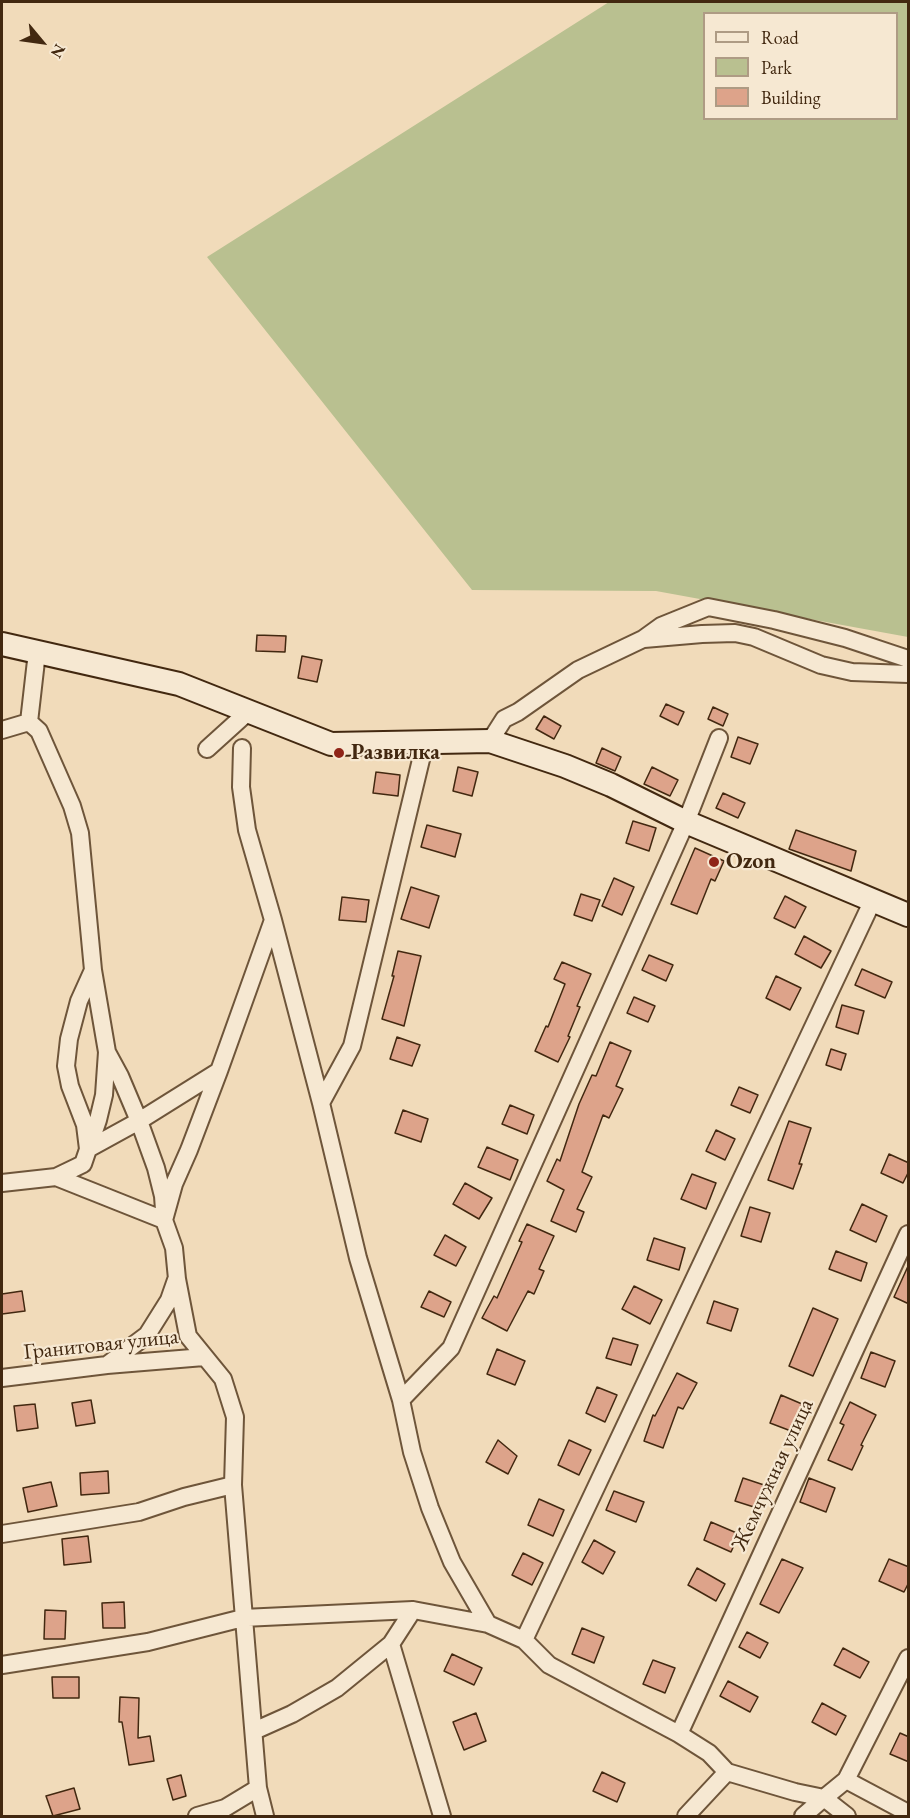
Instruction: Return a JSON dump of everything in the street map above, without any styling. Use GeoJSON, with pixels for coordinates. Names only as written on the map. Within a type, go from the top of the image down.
{"type":"FeatureCollection","features":[{"type":"Feature","properties":{"kind":"street"},"geometry":{"type":"LineString","coordinates":[[490,741],[504,719],[518,712],[578,670],[643,639],[662,626],[708,607],[774,620],[845,638],[909,659]]}},
{"type":"Feature","properties":{"kind":"street"},"geometry":{"type":"LineString","coordinates":[[754,637],[809,630]]}},
{"type":"Feature","properties":{"kind":"street"},"geometry":{"type":"LineString","coordinates":[[643,639],[735,633],[754,637],[821,665],[852,672],[909,674]]}},
{"type":"Feature","properties":{"kind":"street"},"geometry":{"type":"LineString","coordinates":[[2,644],[179,684],[331,744],[490,741],[583,774],[686,822],[909,915]]}},
{"type":"Feature","properties":{"kind":"street"},"geometry":{"type":"LineString","coordinates":[[29,722],[37,652]]}},
{"type":"Feature","properties":{"kind":"street"},"geometry":{"type":"LineString","coordinates":[[207,749],[249,711]]}},
{"type":"Feature","properties":{"kind":"street"},"geometry":{"type":"LineString","coordinates":[[2,730],[29,722]]}},
{"type":"Feature","properties":{"kind":"street"},"geometry":{"type":"LineString","coordinates":[[2,1183],[56,1177],[83,1164],[104,1095],[107,1052],[93,970],[80,833],[72,806],[39,731],[29,722]]}},
{"type":"Feature","properties":{"kind":"street"},"geometry":{"type":"LineString","coordinates":[[401,1400],[451,1348],[686,822],[719,738]]}},
{"type":"Feature","properties":{"kind":"street"},"geometry":{"type":"LineString","coordinates":[[321,1103],[352,1046],[424,743]]}},
{"type":"Feature","properties":{"kind":"street"},"geometry":{"type":"LineString","coordinates":[[242,748],[240,787],[247,830],[321,1103],[358,1258],[401,1400],[412,1452],[430,1508],[452,1562],[488,1624]]}},
{"type":"Feature","properties":{"kind":"street"},"geometry":{"type":"LineString","coordinates":[[524,1640],[873,900]]}},
{"type":"Feature","properties":{"kind":"street"},"geometry":{"type":"LineString","coordinates":[[165,1220],[174,1184],[219,1071],[273,920]]}},
{"type":"Feature","properties":{"kind":"street"},"geometry":{"type":"LineString","coordinates":[[88,1149],[85,1125],[70,1086],[66,1066],[69,1039],[77,1010],[93,970]]}},
{"type":"Feature","properties":{"kind":"street"},"geometry":{"type":"LineString","coordinates":[[107,1052],[139,1121],[158,1178],[163,1196],[165,1220],[174,1248],[177,1279],[188,1336],[223,1378],[235,1417],[233,1485],[258,1788],[265,1816]]}},
{"type":"Feature","properties":{"kind":"street"},"geometry":{"type":"LineString","coordinates":[[88,1149],[139,1121],[219,1071]]}},
{"type":"Feature","properties":{"kind":"street"},"geometry":{"type":"LineString","coordinates":[[56,1177],[165,1220]]}},
{"type":"Feature","properties":{"kind":"street","name":"Жемчужная улица"},"geometry":{"type":"LineString","coordinates":[[679,1734],[909,1234]]}},
{"type":"Feature","properties":{"kind":"street"},"geometry":{"type":"LineString","coordinates":[[107,1365],[147,1335],[170,1300],[177,1279]]}},
{"type":"Feature","properties":{"kind":"street","name":"Гранитовая улица"},"geometry":{"type":"LineString","coordinates":[[2,1378],[107,1365],[204,1358]]}},
{"type":"Feature","properties":{"kind":"street"},"geometry":{"type":"LineString","coordinates":[[2,1534],[139,1512],[184,1497],[233,1485]]}},
{"type":"Feature","properties":{"kind":"street"},"geometry":{"type":"LineString","coordinates":[[254,1731],[292,1714],[337,1688],[391,1644],[412,1610]]}},
{"type":"Feature","properties":{"kind":"street"},"geometry":{"type":"LineString","coordinates":[[2,1665],[148,1641],[243,1618],[412,1610],[488,1624],[524,1640],[549,1665],[679,1734],[709,1753],[727,1772],[824,1798],[847,1816]]}},
{"type":"Feature","properties":{"kind":"street"},"geometry":{"type":"LineString","coordinates":[[391,1644],[442,1816]]}},
{"type":"Feature","properties":{"kind":"street"},"geometry":{"type":"LineString","coordinates":[[803,1816],[846,1780],[909,1658]]}},
{"type":"Feature","properties":{"kind":"street"},"geometry":{"type":"LineString","coordinates":[[687,1816],[727,1772]]}},
{"type":"Feature","properties":{"kind":"street"},"geometry":{"type":"LineString","coordinates":[[846,1780],[909,1813]]}},
{"type":"Feature","properties":{"kind":"street"},"geometry":{"type":"LineString","coordinates":[[197,1816],[225,1808],[258,1788]]}},
{"type":"Feature","properties":{"kind":"green space"},"geometry":{"type":"Polygon","coordinates":[[[609,2],[908,2],[908,637],[656,591],[472,590],[207,257],[609,2]]]}},
{"type":"Feature","properties":{"kind":"building"},"geometry":{"type":"Polygon","coordinates":[[[257,635],[286,636],[285,652],[256,651],[257,635]]]}},
{"type":"Feature","properties":{"kind":"building"},"geometry":{"type":"Polygon","coordinates":[[[302,656],[322,660],[317,682],[298,678],[302,656]]]}},
{"type":"Feature","properties":{"kind":"building"},"geometry":{"type":"Polygon","coordinates":[[[666,704],[684,712],[678,725],[660,716],[666,704]]]}},
{"type":"Feature","properties":{"kind":"building"},"geometry":{"type":"Polygon","coordinates":[[[713,707],[728,714],[723,726],[708,719],[713,707]]]}},
{"type":"Feature","properties":{"kind":"building"},"geometry":{"type":"Polygon","coordinates":[[[544,716],[561,726],[554,739],[536,729],[544,716]]]}},
{"type":"Feature","properties":{"kind":"building"},"geometry":{"type":"Polygon","coordinates":[[[738,737],[758,744],[750,764],[731,757],[738,737]]]}},
{"type":"Feature","properties":{"kind":"building"},"geometry":{"type":"Polygon","coordinates":[[[602,748],[621,757],[615,771],[596,763],[602,748]]]}},
{"type":"Feature","properties":{"kind":"building"},"geometry":{"type":"Polygon","coordinates":[[[458,767],[478,772],[472,796],[453,791],[458,767]]]}},
{"type":"Feature","properties":{"kind":"building"},"geometry":{"type":"Polygon","coordinates":[[[652,767],[678,780],[670,796],[644,784],[652,767]]]}},
{"type":"Feature","properties":{"kind":"building"},"geometry":{"type":"Polygon","coordinates":[[[376,772],[400,775],[398,796],[373,793],[376,772]]]}},
{"type":"Feature","properties":{"kind":"building"},"geometry":{"type":"Polygon","coordinates":[[[723,793],[745,803],[738,818],[716,808],[723,793]]]}},
{"type":"Feature","properties":{"kind":"building"},"geometry":{"type":"Polygon","coordinates":[[[633,821],[656,828],[649,851],[626,843],[633,821]]]}},
{"type":"Feature","properties":{"kind":"building"},"geometry":{"type":"Polygon","coordinates":[[[427,825],[461,834],[455,857],[421,847],[427,825]]]}},
{"type":"Feature","properties":{"kind":"building"},"geometry":{"type":"Polygon","coordinates":[[[796,830],[856,851],[851,871],[789,849],[796,830]]]}},
{"type":"Feature","properties":{"kind":"building"},"geometry":{"type":"Polygon","coordinates":[[[695,848],[724,861],[715,881],[711,879],[697,914],[671,904],[695,848]]]}},
{"type":"Feature","properties":{"kind":"building"},"geometry":{"type":"Polygon","coordinates":[[[614,878],[634,887],[622,915],[602,906],[614,878]]]}},
{"type":"Feature","properties":{"kind":"building"},"geometry":{"type":"Polygon","coordinates":[[[411,887],[439,896],[429,928],[401,919],[411,887]]]}},
{"type":"Feature","properties":{"kind":"building"},"geometry":{"type":"Polygon","coordinates":[[[581,894],[600,900],[592,921],[574,915],[581,894]]]}},
{"type":"Feature","properties":{"kind":"building"},"geometry":{"type":"Polygon","coordinates":[[[785,896],[806,907],[795,928],[774,918],[785,896]]]}},
{"type":"Feature","properties":{"kind":"building"},"geometry":{"type":"Polygon","coordinates":[[[342,897],[369,900],[366,922],[339,920],[342,897]]]}},
{"type":"Feature","properties":{"kind":"building"},"geometry":{"type":"Polygon","coordinates":[[[804,936],[831,951],[821,968],[795,954],[804,936]]]}},
{"type":"Feature","properties":{"kind":"building"},"geometry":{"type":"Polygon","coordinates":[[[398,951],[421,956],[404,1026],[382,1019],[394,976],[392,976],[398,951]]]}},
{"type":"Feature","properties":{"kind":"building"},"geometry":{"type":"Polygon","coordinates":[[[649,955],[673,965],[666,981],[642,970],[649,955]]]}},
{"type":"Feature","properties":{"kind":"building"},"geometry":{"type":"Polygon","coordinates":[[[562,962],[591,974],[577,1006],[580,1007],[568,1036],[570,1037],[558,1062],[535,1051],[546,1026],[548,1027],[565,984],[554,979],[562,962]]]}},
{"type":"Feature","properties":{"kind":"building"},"geometry":{"type":"Polygon","coordinates":[[[862,969],[892,982],[885,998],[855,985],[862,969]]]}},
{"type":"Feature","properties":{"kind":"building"},"geometry":{"type":"Polygon","coordinates":[[[776,976],[801,988],[790,1010],[766,998],[776,976]]]}},
{"type":"Feature","properties":{"kind":"building"},"geometry":{"type":"Polygon","coordinates":[[[634,997],[655,1006],[648,1022],[627,1013],[634,997]]]}},
{"type":"Feature","properties":{"kind":"building"},"geometry":{"type":"Polygon","coordinates":[[[842,1005],[864,1011],[858,1034],[836,1027],[842,1005]]]}},
{"type":"Feature","properties":{"kind":"building"},"geometry":{"type":"Polygon","coordinates":[[[397,1037],[420,1045],[412,1066],[390,1059],[397,1037]]]}},
{"type":"Feature","properties":{"kind":"building"},"geometry":{"type":"Polygon","coordinates":[[[610,1042],[631,1051],[616,1086],[623,1089],[609,1118],[603,1115],[582,1172],[592,1177],[577,1209],[584,1212],[576,1232],[551,1221],[564,1190],[547,1181],[557,1159],[560,1161],[579,1104],[592,1075],[596,1076],[610,1042]]]}},
{"type":"Feature","properties":{"kind":"building"},"geometry":{"type":"Polygon","coordinates":[[[831,1049],[846,1054],[841,1070],[826,1065],[831,1049]]]}},
{"type":"Feature","properties":{"kind":"building"},"geometry":{"type":"Polygon","coordinates":[[[739,1087],[758,1095],[750,1113],[731,1105],[739,1087]]]}},
{"type":"Feature","properties":{"kind":"building"},"geometry":{"type":"Polygon","coordinates":[[[510,1105],[534,1115],[527,1134],[502,1124],[510,1105]]]}},
{"type":"Feature","properties":{"kind":"building"},"geometry":{"type":"Polygon","coordinates":[[[403,1110],[428,1119],[421,1142],[395,1133],[403,1110]]]}},
{"type":"Feature","properties":{"kind":"building"},"geometry":{"type":"Polygon","coordinates":[[[789,1121],[811,1128],[793,1189],[768,1180],[789,1121]]]}},
{"type":"Feature","properties":{"kind":"building"},"geometry":{"type":"Polygon","coordinates":[[[716,1130],[735,1139],[725,1160],[706,1151],[716,1130]]]}},
{"type":"Feature","properties":{"kind":"building"},"geometry":{"type":"Polygon","coordinates":[[[487,1147],[518,1160],[510,1180],[478,1167],[487,1147]]]}},
{"type":"Feature","properties":{"kind":"building"},"geometry":{"type":"Polygon","coordinates":[[[889,1154],[909,1163],[909,1171],[903,1183],[881,1173],[889,1154]]]}},
{"type":"Feature","properties":{"kind":"building"},"geometry":{"type":"Polygon","coordinates":[[[692,1174],[716,1183],[706,1209],[681,1199],[692,1174]]]}},
{"type":"Feature","properties":{"kind":"building"},"geometry":{"type":"Polygon","coordinates":[[[465,1183],[492,1198],[479,1219],[453,1204],[465,1183]]]}},
{"type":"Feature","properties":{"kind":"building"},"geometry":{"type":"Polygon","coordinates":[[[862,1204],[887,1216],[876,1242],[850,1230],[862,1204]]]}},
{"type":"Feature","properties":{"kind":"building"},"geometry":{"type":"Polygon","coordinates":[[[750,1207],[770,1213],[761,1242],[741,1236],[750,1207]]]}},
{"type":"Feature","properties":{"kind":"building"},"geometry":{"type":"Polygon","coordinates":[[[527,1224],[554,1236],[539,1269],[544,1271],[534,1294],[528,1291],[507,1331],[482,1318],[494,1296],[497,1298],[522,1242],[519,1241],[527,1224]]]}},
{"type":"Feature","properties":{"kind":"building"},"geometry":{"type":"Polygon","coordinates":[[[445,1235],[466,1247],[456,1266],[434,1255],[445,1235]]]}},
{"type":"Feature","properties":{"kind":"building"},"geometry":{"type":"Polygon","coordinates":[[[654,1238],[685,1248],[679,1270],[647,1260],[654,1238]]]}},
{"type":"Feature","properties":{"kind":"building"},"geometry":{"type":"Polygon","coordinates":[[[836,1251],[867,1263],[861,1281],[829,1269],[836,1251]]]}},
{"type":"Feature","properties":{"kind":"building"},"geometry":{"type":"Polygon","coordinates":[[[909,1264],[909,1304],[894,1297],[909,1264]]]}},
{"type":"Feature","properties":{"kind":"building"},"geometry":{"type":"Polygon","coordinates":[[[634,1286],[662,1300],[650,1324],[622,1309],[634,1286]]]}},
{"type":"Feature","properties":{"kind":"building"},"geometry":{"type":"Polygon","coordinates":[[[22,1291],[25,1311],[2,1314],[2,1294],[22,1291]]]}},
{"type":"Feature","properties":{"kind":"building"},"geometry":{"type":"Polygon","coordinates":[[[429,1291],[451,1302],[444,1317],[421,1307],[429,1291]]]}},
{"type":"Feature","properties":{"kind":"building"},"geometry":{"type":"Polygon","coordinates":[[[714,1301],[738,1309],[731,1331],[707,1323],[714,1301]]]}},
{"type":"Feature","properties":{"kind":"building"},"geometry":{"type":"Polygon","coordinates":[[[813,1308],[838,1319],[813,1376],[789,1366],[813,1308]]]}},
{"type":"Feature","properties":{"kind":"building"},"geometry":{"type":"Polygon","coordinates":[[[613,1338],[638,1345],[631,1365],[606,1358],[613,1338]]]}},
{"type":"Feature","properties":{"kind":"building"},"geometry":{"type":"Polygon","coordinates":[[[497,1349],[525,1361],[515,1385],[487,1374],[497,1349]]]}},
{"type":"Feature","properties":{"kind":"building"},"geometry":{"type":"Polygon","coordinates":[[[871,1352],[895,1361],[885,1387],[861,1378],[871,1352]]]}},
{"type":"Feature","properties":{"kind":"building"},"geometry":{"type":"Polygon","coordinates":[[[677,1373],[697,1383],[683,1409],[678,1407],[663,1448],[644,1441],[653,1415],[655,1416],[677,1373]]]}},
{"type":"Feature","properties":{"kind":"building"},"geometry":{"type":"Polygon","coordinates":[[[597,1387],[617,1395],[605,1422],[586,1413],[597,1387]]]}},
{"type":"Feature","properties":{"kind":"building"},"geometry":{"type":"Polygon","coordinates":[[[781,1395],[802,1404],[791,1431],[770,1423],[781,1395]]]}},
{"type":"Feature","properties":{"kind":"building"},"geometry":{"type":"Polygon","coordinates":[[[91,1400],[95,1423],[76,1426],[72,1403],[91,1400]]]}},
{"type":"Feature","properties":{"kind":"building"},"geometry":{"type":"Polygon","coordinates":[[[850,1402],[876,1415],[852,1470],[828,1460],[844,1425],[840,1423],[850,1402]]]}},
{"type":"Feature","properties":{"kind":"building"},"geometry":{"type":"Polygon","coordinates":[[[35,1404],[38,1428],[17,1431],[14,1406],[35,1404]]]}},
{"type":"Feature","properties":{"kind":"building"},"geometry":{"type":"Polygon","coordinates":[[[498,1440],[517,1456],[508,1474],[486,1462],[498,1440]]]}},
{"type":"Feature","properties":{"kind":"building"},"geometry":{"type":"Polygon","coordinates":[[[569,1440],[591,1450],[579,1475],[558,1465],[569,1440]]]}},
{"type":"Feature","properties":{"kind":"building"},"geometry":{"type":"Polygon","coordinates":[[[108,1471],[109,1493],[81,1495],[80,1473],[108,1471]]]}},
{"type":"Feature","properties":{"kind":"building"},"geometry":{"type":"Polygon","coordinates":[[[743,1478],[764,1485],[757,1508],[735,1501],[743,1478]]]}},
{"type":"Feature","properties":{"kind":"building"},"geometry":{"type":"Polygon","coordinates":[[[809,1478],[835,1488],[826,1512],[800,1502],[809,1478]]]}},
{"type":"Feature","properties":{"kind":"building"},"geometry":{"type":"Polygon","coordinates":[[[51,1482],[57,1506],[28,1512],[23,1488],[51,1482]]]}},
{"type":"Feature","properties":{"kind":"building"},"geometry":{"type":"Polygon","coordinates":[[[614,1491],[644,1502],[636,1522],[606,1510],[614,1491]]]}},
{"type":"Feature","properties":{"kind":"building"},"geometry":{"type":"Polygon","coordinates":[[[539,1499],[564,1510],[553,1536],[528,1525],[539,1499]]]}},
{"type":"Feature","properties":{"kind":"building"},"geometry":{"type":"Polygon","coordinates":[[[711,1522],[739,1534],[731,1552],[704,1540],[711,1522]]]}},
{"type":"Feature","properties":{"kind":"building"},"geometry":{"type":"Polygon","coordinates":[[[88,1536],[91,1562],[64,1565],[62,1539],[88,1536]]]}},
{"type":"Feature","properties":{"kind":"building"},"geometry":{"type":"Polygon","coordinates":[[[594,1540],[615,1552],[603,1574],[582,1562],[594,1540]]]}},
{"type":"Feature","properties":{"kind":"building"},"geometry":{"type":"Polygon","coordinates":[[[523,1553],[543,1563],[532,1585],[512,1575],[523,1553]]]}},
{"type":"Feature","properties":{"kind":"building"},"geometry":{"type":"Polygon","coordinates":[[[782,1559],[803,1568],[779,1613],[760,1604],[782,1559]]]}},
{"type":"Feature","properties":{"kind":"building"},"geometry":{"type":"Polygon","coordinates":[[[889,1559],[909,1567],[909,1582],[904,1592],[879,1581],[889,1559]]]}},
{"type":"Feature","properties":{"kind":"building"},"geometry":{"type":"Polygon","coordinates":[[[697,1568],[725,1584],[716,1601],[688,1585],[697,1568]]]}},
{"type":"Feature","properties":{"kind":"building"},"geometry":{"type":"Polygon","coordinates":[[[124,1602],[125,1628],[103,1628],[102,1603],[124,1602]]]}},
{"type":"Feature","properties":{"kind":"building"},"geometry":{"type":"Polygon","coordinates":[[[45,1610],[66,1611],[65,1639],[44,1639],[45,1610]]]}},
{"type":"Feature","properties":{"kind":"building"},"geometry":{"type":"Polygon","coordinates":[[[582,1628],[604,1637],[594,1663],[572,1654],[582,1628]]]}},
{"type":"Feature","properties":{"kind":"building"},"geometry":{"type":"Polygon","coordinates":[[[747,1632],[768,1643],[760,1658],[739,1647],[747,1632]]]}},
{"type":"Feature","properties":{"kind":"building"},"geometry":{"type":"Polygon","coordinates":[[[843,1648],[869,1662],[860,1678],[834,1665],[843,1648]]]}},
{"type":"Feature","properties":{"kind":"building"},"geometry":{"type":"Polygon","coordinates":[[[452,1654],[482,1668],[474,1685],[444,1671],[452,1654]]]}},
{"type":"Feature","properties":{"kind":"building"},"geometry":{"type":"Polygon","coordinates":[[[653,1660],[675,1668],[665,1693],[643,1684],[653,1660]]]}},
{"type":"Feature","properties":{"kind":"building"},"geometry":{"type":"Polygon","coordinates":[[[52,1677],[79,1677],[79,1698],[53,1698],[52,1677]]]}},
{"type":"Feature","properties":{"kind":"building"},"geometry":{"type":"Polygon","coordinates":[[[728,1681],[758,1697],[750,1712],[720,1696],[728,1681]]]}},
{"type":"Feature","properties":{"kind":"building"},"geometry":{"type":"Polygon","coordinates":[[[120,1697],[139,1698],[138,1738],[150,1736],[154,1761],[129,1765],[122,1722],[119,1722],[120,1697]]]}},
{"type":"Feature","properties":{"kind":"building"},"geometry":{"type":"Polygon","coordinates":[[[822,1703],[846,1716],[836,1735],[812,1722],[822,1703]]]}},
{"type":"Feature","properties":{"kind":"building"},"geometry":{"type":"Polygon","coordinates":[[[476,1713],[486,1741],[464,1750],[453,1722],[476,1713]]]}},
{"type":"Feature","properties":{"kind":"building"},"geometry":{"type":"Polygon","coordinates":[[[900,1733],[909,1737],[909,1762],[890,1754],[900,1733]]]}},
{"type":"Feature","properties":{"kind":"building"},"geometry":{"type":"Polygon","coordinates":[[[602,1772],[625,1783],[617,1802],[593,1791],[602,1772]]]}},
{"type":"Feature","properties":{"kind":"building"},"geometry":{"type":"Polygon","coordinates":[[[181,1775],[186,1796],[173,1800],[167,1779],[181,1775]]]}},
{"type":"Feature","properties":{"kind":"building"},"geometry":{"type":"Polygon","coordinates":[[[74,1788],[80,1809],[53,1816],[46,1796],[74,1788]]]}},
{"type":"Feature","properties":{"kind":"place","name":"Развилка"},"geometry":{"type":"Point","coordinates":[339,753]}},
{"type":"Feature","properties":{"kind":"place","name":"Ozon"},"geometry":{"type":"Point","coordinates":[714,862]}}]}
